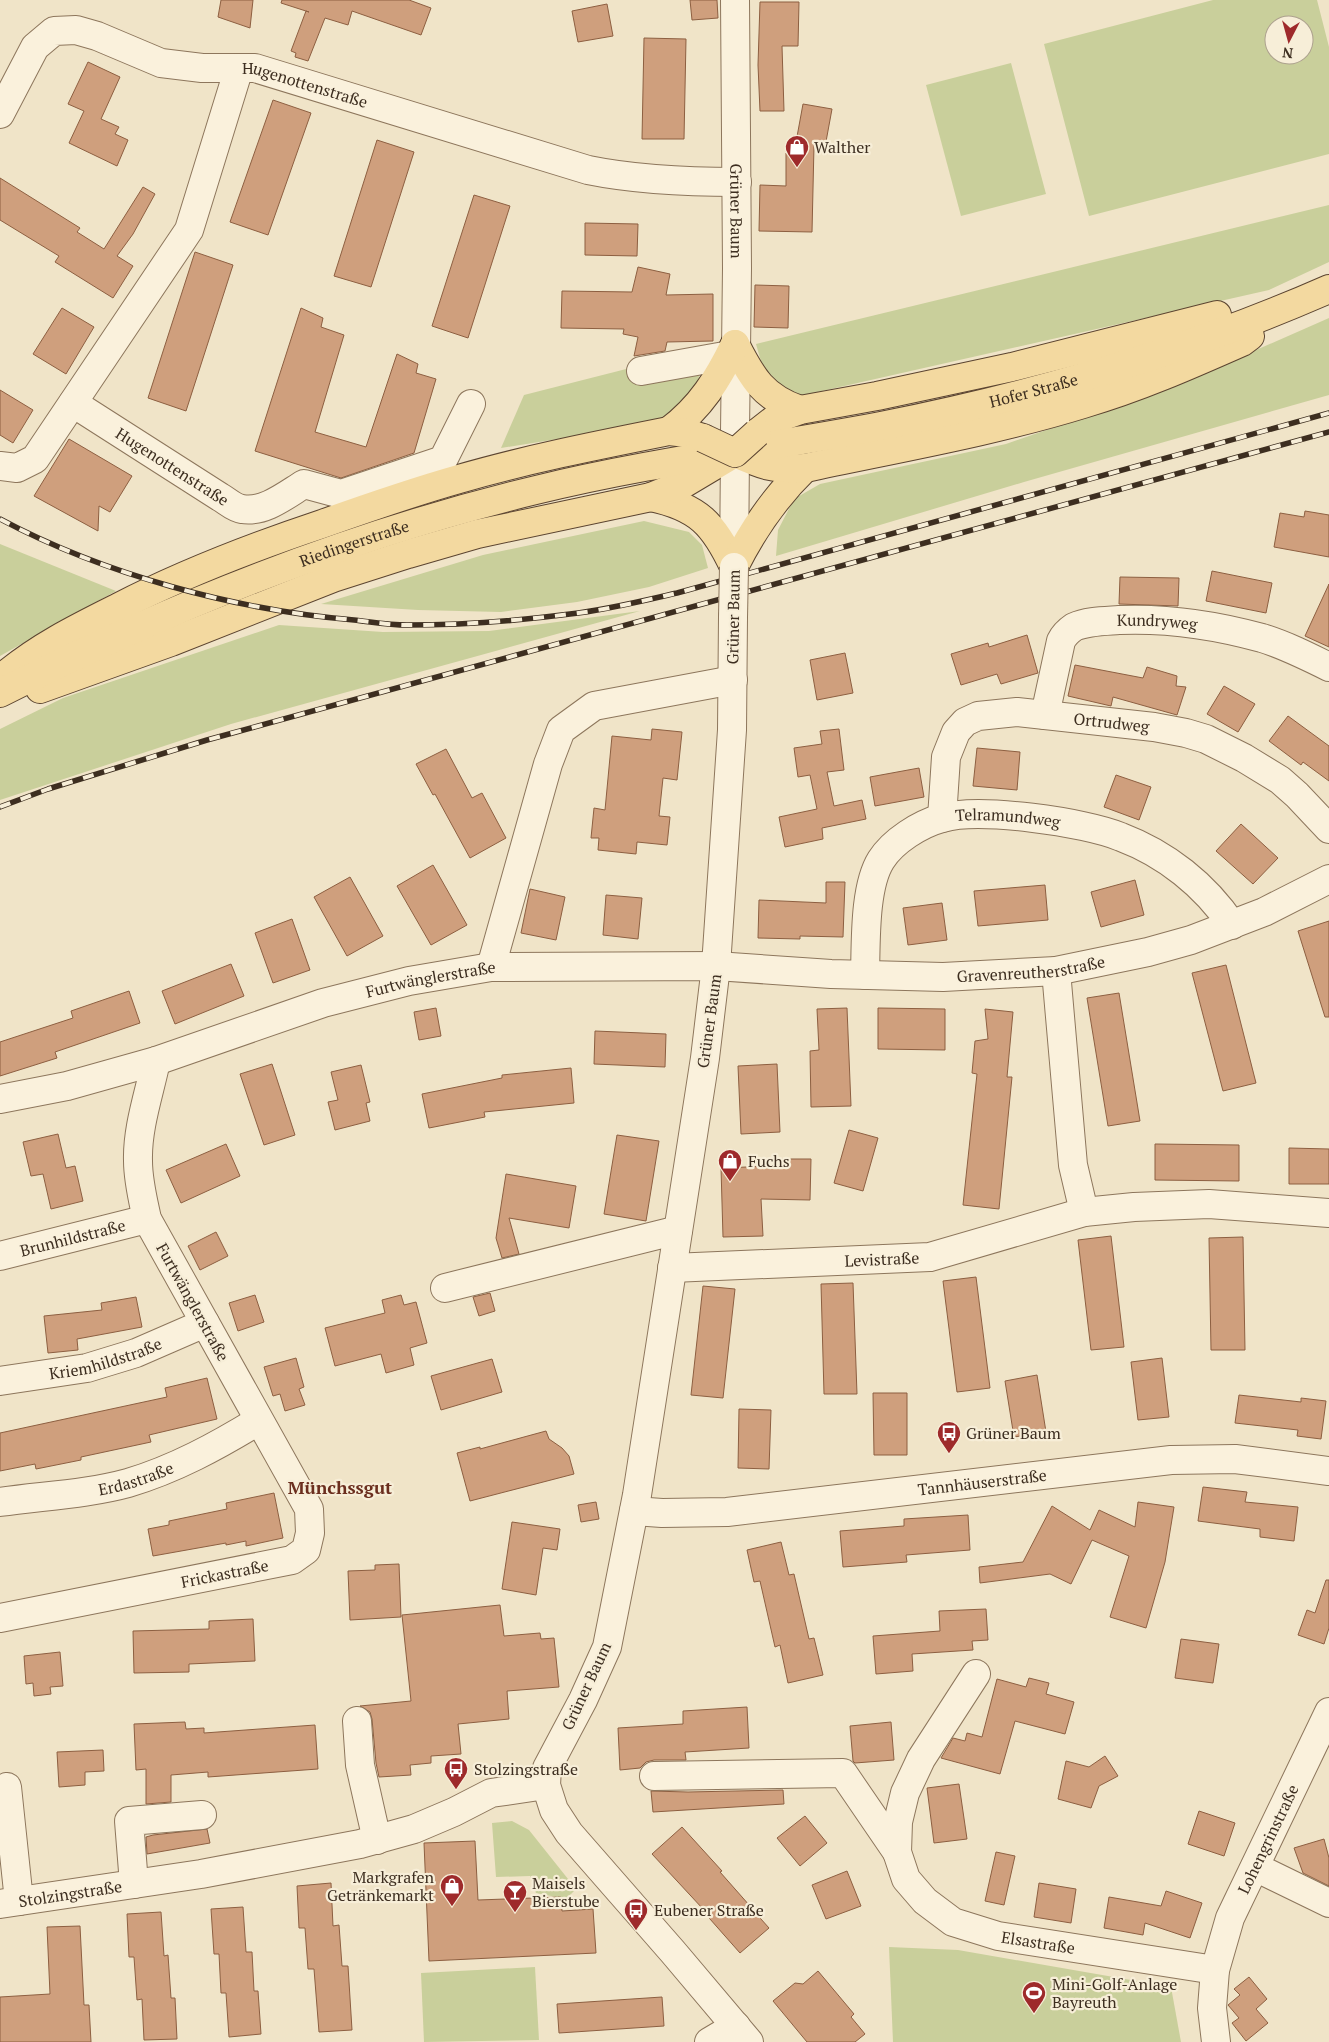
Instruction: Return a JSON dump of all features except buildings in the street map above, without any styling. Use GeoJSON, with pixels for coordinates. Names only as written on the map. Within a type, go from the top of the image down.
{"type":"FeatureCollection","features":[{"type":"Feature","properties":{"kind":"main road","name":"Hofer Straße"},"geometry":{"type":"LineString","coordinates":[[733,452],[882,425],[1018,394],[1151,356],[1290,306],[1329,289]]}},
{"type":"Feature","properties":{"kind":"main road"},"geometry":{"type":"LineString","coordinates":[[0,701],[33,692],[136,655],[316,584],[408,554],[476,534],[651,498],[684,484],[733,452],[775,419],[800,410],[926,386],[1012,367],[1230,312],[1290,306]]}},
{"type":"Feature","properties":{"kind":"main road"},"geometry":{"type":"LineString","coordinates":[[0,679],[17,665],[58,638],[151,590],[241,552],[459,478],[669,431],[687,433],[703,438],[766,467],[786,470],[805,468],[1016,423],[1084,404],[1157,379],[1242,342],[1290,306]]}},
{"type":"Feature","properties":{"kind":"main road"},"geometry":{"type":"LineString","coordinates":[[669,431],[685,419],[701,403],[732,349],[762,389],[784,404],[800,410]]}},
{"type":"Feature","properties":{"kind":"main road","name":"Riedingerstraße"},"geometry":{"type":"LineString","coordinates":[[0,693],[83,651],[142,624],[261,576],[398,528],[468,507],[540,489],[607,474],[733,452]]}},
{"type":"Feature","properties":{"kind":"main road"},"geometry":{"type":"LineString","coordinates":[[734,566],[750,534],[785,487],[805,468]]}},
{"type":"Feature","properties":{"kind":"main road"},"geometry":{"type":"LineString","coordinates":[[651,498],[672,502],[694,513],[708,524],[723,542],[734,566]]}},
{"type":"Feature","properties":{"kind":"street","name":"Grüner Baum"},"geometry":{"type":"LineString","coordinates":[[546,1784],[547,1768],[583,1700],[607,1647],[634,1511],[705,1058],[716,966],[732,730],[733,680],[732,349],[737,182],[735,0]]}},
{"type":"Feature","properties":{"kind":"street"},"geometry":{"type":"LineString","coordinates":[[0,114],[35,47],[54,31],[76,30],[97,36],[161,63],[202,68],[239,68]]}},
{"type":"Feature","properties":{"kind":"street","name":"Hugenottenstraße"},"geometry":{"type":"LineString","coordinates":[[0,466],[16,468],[35,459],[189,230],[239,68],[256,68],[588,170],[620,177],[658,181],[737,182]]}},
{"type":"Feature","properties":{"kind":"street"},"geometry":{"type":"LineString","coordinates":[[641,371],[732,349]]}},
{"type":"Feature","properties":{"kind":"street","name":"Hugenottenstraße"},"geometry":{"type":"LineString","coordinates":[[73,403],[242,509],[257,508],[275,502],[304,484],[341,494],[443,460],[471,404]]}},
{"type":"Feature","properties":{"kind":"street","name":"Kundryweg"},"geometry":{"type":"LineString","coordinates":[[1045,715],[1061,641],[1066,633],[1081,624],[1105,620],[1140,619],[1175,621],[1214,627],[1264,639],[1291,648],[1329,667]]}},
{"type":"Feature","properties":{"kind":"street"},"geometry":{"type":"LineString","coordinates":[[490,966],[548,764],[561,730],[594,706],[733,680]]}},
{"type":"Feature","properties":{"kind":"street","name":"Ortrudweg"},"geometry":{"type":"LineString","coordinates":[[942,818],[946,757],[956,732],[965,722],[978,716],[1017,712],[1170,729],[1206,739],[1244,758],[1280,780],[1329,829]]}},
{"type":"Feature","properties":{"kind":"street","name":"Telramundweg"},"geometry":{"type":"LineString","coordinates":[[864,975],[870,888],[876,868],[885,854],[898,842],[942,818],[981,814],[1026,818],[1083,826],[1121,836],[1185,873],[1210,895],[1232,925]]}},
{"type":"Feature","properties":{"kind":"street","name":"Gravenreutherstraße"},"geometry":{"type":"LineString","coordinates":[[716,966],[864,975],[962,977],[1056,971],[1148,952],[1191,940],[1273,908],[1329,879]]}},
{"type":"Feature","properties":{"kind":"street","name":"Furtwänglerstraße"},"geometry":{"type":"LineString","coordinates":[[0,1100],[67,1086],[156,1061],[323,1003],[409,981],[490,966],[716,966]]}},
{"type":"Feature","properties":{"kind":"street"},"geometry":{"type":"LineString","coordinates":[[1056,971],[1073,1165],[1084,1212]]}},
{"type":"Feature","properties":{"kind":"street","name":"Furtwänglerstraße"},"geometry":{"type":"LineString","coordinates":[[156,1061],[140,1131],[138,1161],[140,1187],[147,1219],[258,1421]]}},
{"type":"Feature","properties":{"kind":"street","name":"Levistraße"},"geometry":{"type":"LineString","coordinates":[[672,1268],[930,1257],[1084,1212],[1134,1207],[1209,1204],[1329,1213]]}},
{"type":"Feature","properties":{"kind":"street","name":"Brunhildstraße"},"geometry":{"type":"LineString","coordinates":[[0,1256],[147,1219]]}},
{"type":"Feature","properties":{"kind":"street"},"geometry":{"type":"LineString","coordinates":[[445,1288],[678,1230]]}},
{"type":"Feature","properties":{"kind":"street","name":"Kriemhildstraße"},"geometry":{"type":"LineString","coordinates":[[0,1382],[87,1368],[136,1353],[205,1323]]}},
{"type":"Feature","properties":{"kind":"street","name":"Erdastraße"},"geometry":{"type":"LineString","coordinates":[[0,1502],[77,1492],[126,1483],[173,1467],[218,1446],[258,1421]]}},
{"type":"Feature","properties":{"kind":"street","name":"Frickastraße"},"geometry":{"type":"LineString","coordinates":[[0,1618],[292,1560],[306,1550],[310,1533],[308,1509],[258,1421]]}},
{"type":"Feature","properties":{"kind":"street","name":"Tannhäuserstraße"},"geometry":{"type":"LineString","coordinates":[[634,1511],[662,1513],[727,1512],[1171,1460],[1235,1459],[1329,1471]]}},
{"type":"Feature","properties":{"kind":"street","name":"Elsastraße"},"geometry":{"type":"LineString","coordinates":[[897,1852],[898,1822],[905,1794],[921,1759],[976,1674]]}},
{"type":"Feature","properties":{"kind":"street","name":"Lohengrinstraße"},"geometry":{"type":"LineString","coordinates":[[1216,2042],[1212,2008],[1215,1970],[1230,1918],[1329,1712]]}},
{"type":"Feature","properties":{"kind":"street"},"geometry":{"type":"LineString","coordinates":[[357,1721],[360,1765],[377,1840]]}},
{"type":"Feature","properties":{"kind":"street","name":"Elsastraße"},"geometry":{"type":"LineString","coordinates":[[654,1776],[843,1773],[897,1852],[906,1879],[925,1901],[953,1922],[998,1936],[1215,1970]]}},
{"type":"Feature","properties":{"kind":"street"},"geometry":{"type":"LineString","coordinates":[[546,1784],[554,1810],[569,1833],[742,2034],[709,2042]]}},
{"type":"Feature","properties":{"kind":"street","name":"Stolzingstraße"},"geometry":{"type":"LineString","coordinates":[[10,1903],[278,1860],[377,1840],[414,1829],[454,1812],[491,1793],[546,1784]]}},
{"type":"Feature","properties":{"kind":"street"},"geometry":{"type":"LineString","coordinates":[[7,1787],[10,1903]]}},
{"type":"Feature","properties":{"kind":"street"},"geometry":{"type":"LineString","coordinates":[[134,1884],[129,1821],[202,1816]]}},
{"type":"Feature","properties":{"kind":"street"},"geometry":{"type":"LineString","coordinates":[[1255,1867],[1329,1903]]}},
{"type":"Feature","properties":{"kind":"green space"},"geometry":{"type":"Polygon","coordinates":[[[1213,0],[1317,0],[1329,47],[1329,154],[1089,216],[1044,44],[1213,0]]]}},
{"type":"Feature","properties":{"kind":"green space"},"geometry":{"type":"Polygon","coordinates":[[[1011,63],[1046,194],[961,216],[926,85],[1011,63]]]}},
{"type":"Feature","properties":{"kind":"green space"},"geometry":{"type":"Polygon","coordinates":[[[1329,205],[1329,262],[1269,290],[800,396],[780,388],[769,378],[762,364],[756,344],[1329,205]]]}},
{"type":"Feature","properties":{"kind":"green space"},"geometry":{"type":"Polygon","coordinates":[[[1329,318],[1329,395],[1024,482],[776,556],[778,530],[794,499],[820,484],[1006,444],[1174,386],[1329,318]]]}},
{"type":"Feature","properties":{"kind":"green space"},"geometry":{"type":"Polygon","coordinates":[[[702,364],[696,389],[663,422],[501,448],[524,395],[638,366],[702,364]]]}},
{"type":"Feature","properties":{"kind":"green space"},"geometry":{"type":"Polygon","coordinates":[[[644,521],[689,532],[702,545],[708,568],[649,587],[577,602],[501,612],[418,610],[321,604],[483,555],[644,521]]]}},
{"type":"Feature","properties":{"kind":"green space"},"geometry":{"type":"Polygon","coordinates":[[[0,544],[116,591],[0,656],[0,544]]]}},
{"type":"Feature","properties":{"kind":"green space"},"geometry":{"type":"Polygon","coordinates":[[[640,611],[231,724],[0,800],[0,729],[63,698],[279,625],[383,632],[489,631],[640,611]]]}},
{"type":"Feature","properties":{"kind":"green space"},"geometry":{"type":"Polygon","coordinates":[[[512,1821],[529,1830],[576,1889],[566,1899],[536,1893],[530,1876],[496,1877],[492,1823],[512,1821]]]}},
{"type":"Feature","properties":{"kind":"green space","name":"Mini-Golf-Anlage Bayreuth"},"geometry":{"type":"Polygon","coordinates":[[[889,1947],[958,1950],[1171,1987],[1181,2042],[893,2042],[889,1947]]]}},
{"type":"Feature","properties":{"kind":"green space"},"geometry":{"type":"Polygon","coordinates":[[[535,1967],[539,2040],[424,2042],[421,1973],[535,1967]]]}},
{"type":"Feature","properties":{"kind":"railway"},"geometry":{"type":"LineString","coordinates":[[0,519],[83,557],[127,573],[172,587],[264,608],[401,625],[509,621],[597,610],[677,593],[1329,413]]}},
{"type":"Feature","properties":{"kind":"railway"},"geometry":{"type":"LineString","coordinates":[[0,807],[48,789],[207,740],[1329,432]]}},
{"type":"Feature","properties":{"kind":"place","name":"Walther"},"geometry":{"type":"Point","coordinates":[797,168]}},
{"type":"Feature","properties":{"kind":"place","name":"Fuchs"},"geometry":{"type":"Point","coordinates":[730,1182]}},
{"type":"Feature","properties":{"kind":"place","name":"Grüner Baum"},"geometry":{"type":"Point","coordinates":[949,1454]}},
{"type":"Feature","properties":{"kind":"place","name":"Stolzingstraße"},"geometry":{"type":"Point","coordinates":[456,1790]}},
{"type":"Feature","properties":{"kind":"place","name":"Markgrafen Getränkemarkt"},"geometry":{"type":"Point","coordinates":[452,1907]}},
{"type":"Feature","properties":{"kind":"place","name":"Maisels Bierstube"},"geometry":{"type":"Point","coordinates":[515,1913]}},
{"type":"Feature","properties":{"kind":"place","name":"Eubener Straße"},"geometry":{"type":"Point","coordinates":[636,1931]}},
{"type":"Feature","properties":{"kind":"place","name":"Mini-Golf-Anlage Bayreuth"},"geometry":{"type":"Point","coordinates":[1034,2014]}},
{"type":"Feature","properties":{"kind":"district","name":"Münchssgut"},"geometry":{"type":"Point","coordinates":[340,1487]}}]}
